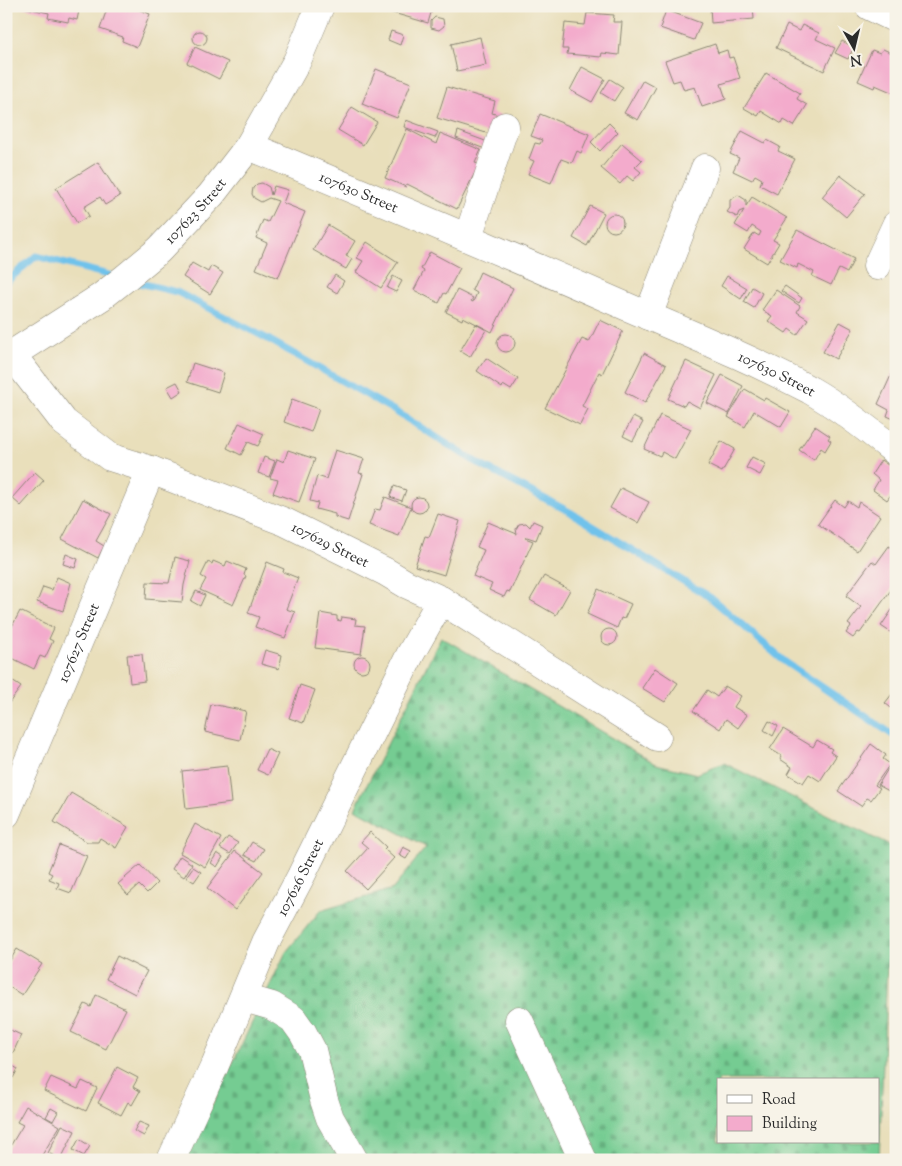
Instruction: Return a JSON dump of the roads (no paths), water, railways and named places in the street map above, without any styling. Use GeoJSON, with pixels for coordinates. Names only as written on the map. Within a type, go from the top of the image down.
{"type":"FeatureCollection","features":[{"type":"Feature","properties":{"kind":"street","name":"107623 Street"},"geometry":{"type":"LineString","coordinates":[[9,357],[101,297],[124,279],[159,250],[211,195],[249,146],[297,61],[320,6]]}},
{"type":"Feature","properties":{"kind":"street"},"geometry":{"type":"LineString","coordinates":[[869,6],[896,18]]}},
{"type":"Feature","properties":{"kind":"street"},"geometry":{"type":"LineString","coordinates":[[468,237],[505,126]]}},
{"type":"Feature","properties":{"kind":"street","name":"107630 Street"},"geometry":{"type":"LineString","coordinates":[[249,146],[468,237],[712,342],[811,391],[848,415],[896,452]]}},
{"type":"Feature","properties":{"kind":"street"},"geometry":{"type":"LineString","coordinates":[[648,316],[705,168]]}},
{"type":"Feature","properties":{"kind":"street"},"geometry":{"type":"LineString","coordinates":[[877,266],[896,225]]}},
{"type":"Feature","properties":{"kind":"street","name":"107629 Street"},"geometry":{"type":"LineString","coordinates":[[9,357],[64,422],[110,457],[151,470],[285,522],[441,600],[657,737]]}},
{"type":"Feature","properties":{"kind":"street","name":"107627 Street"},"geometry":{"type":"LineString","coordinates":[[6,814],[151,470]]}},
{"type":"Feature","properties":{"kind":"street","name":"107626 Street"},"geometry":{"type":"LineString","coordinates":[[170,1160],[244,998],[266,942],[301,876],[410,655],[441,600]]}},
{"type":"Feature","properties":{"kind":"street"},"geometry":{"type":"LineString","coordinates":[[244,998],[272,1006],[293,1019],[312,1050],[330,1118],[354,1160]]}},
{"type":"Feature","properties":{"kind":"street"},"geometry":{"type":"LineString","coordinates":[[520,1020],[583,1160]]}},
{"type":"Feature","properties":{"kind":"waterway"},"geometry":{"type":"LineString","coordinates":[[6,282],[36,256],[116,277]]}},
{"type":"Feature","properties":{"kind":"waterway"},"geometry":{"type":"LineString","coordinates":[[131,281],[177,292],[266,338],[393,410],[479,464],[570,512],[711,598],[785,662],[896,737]]}}]}
